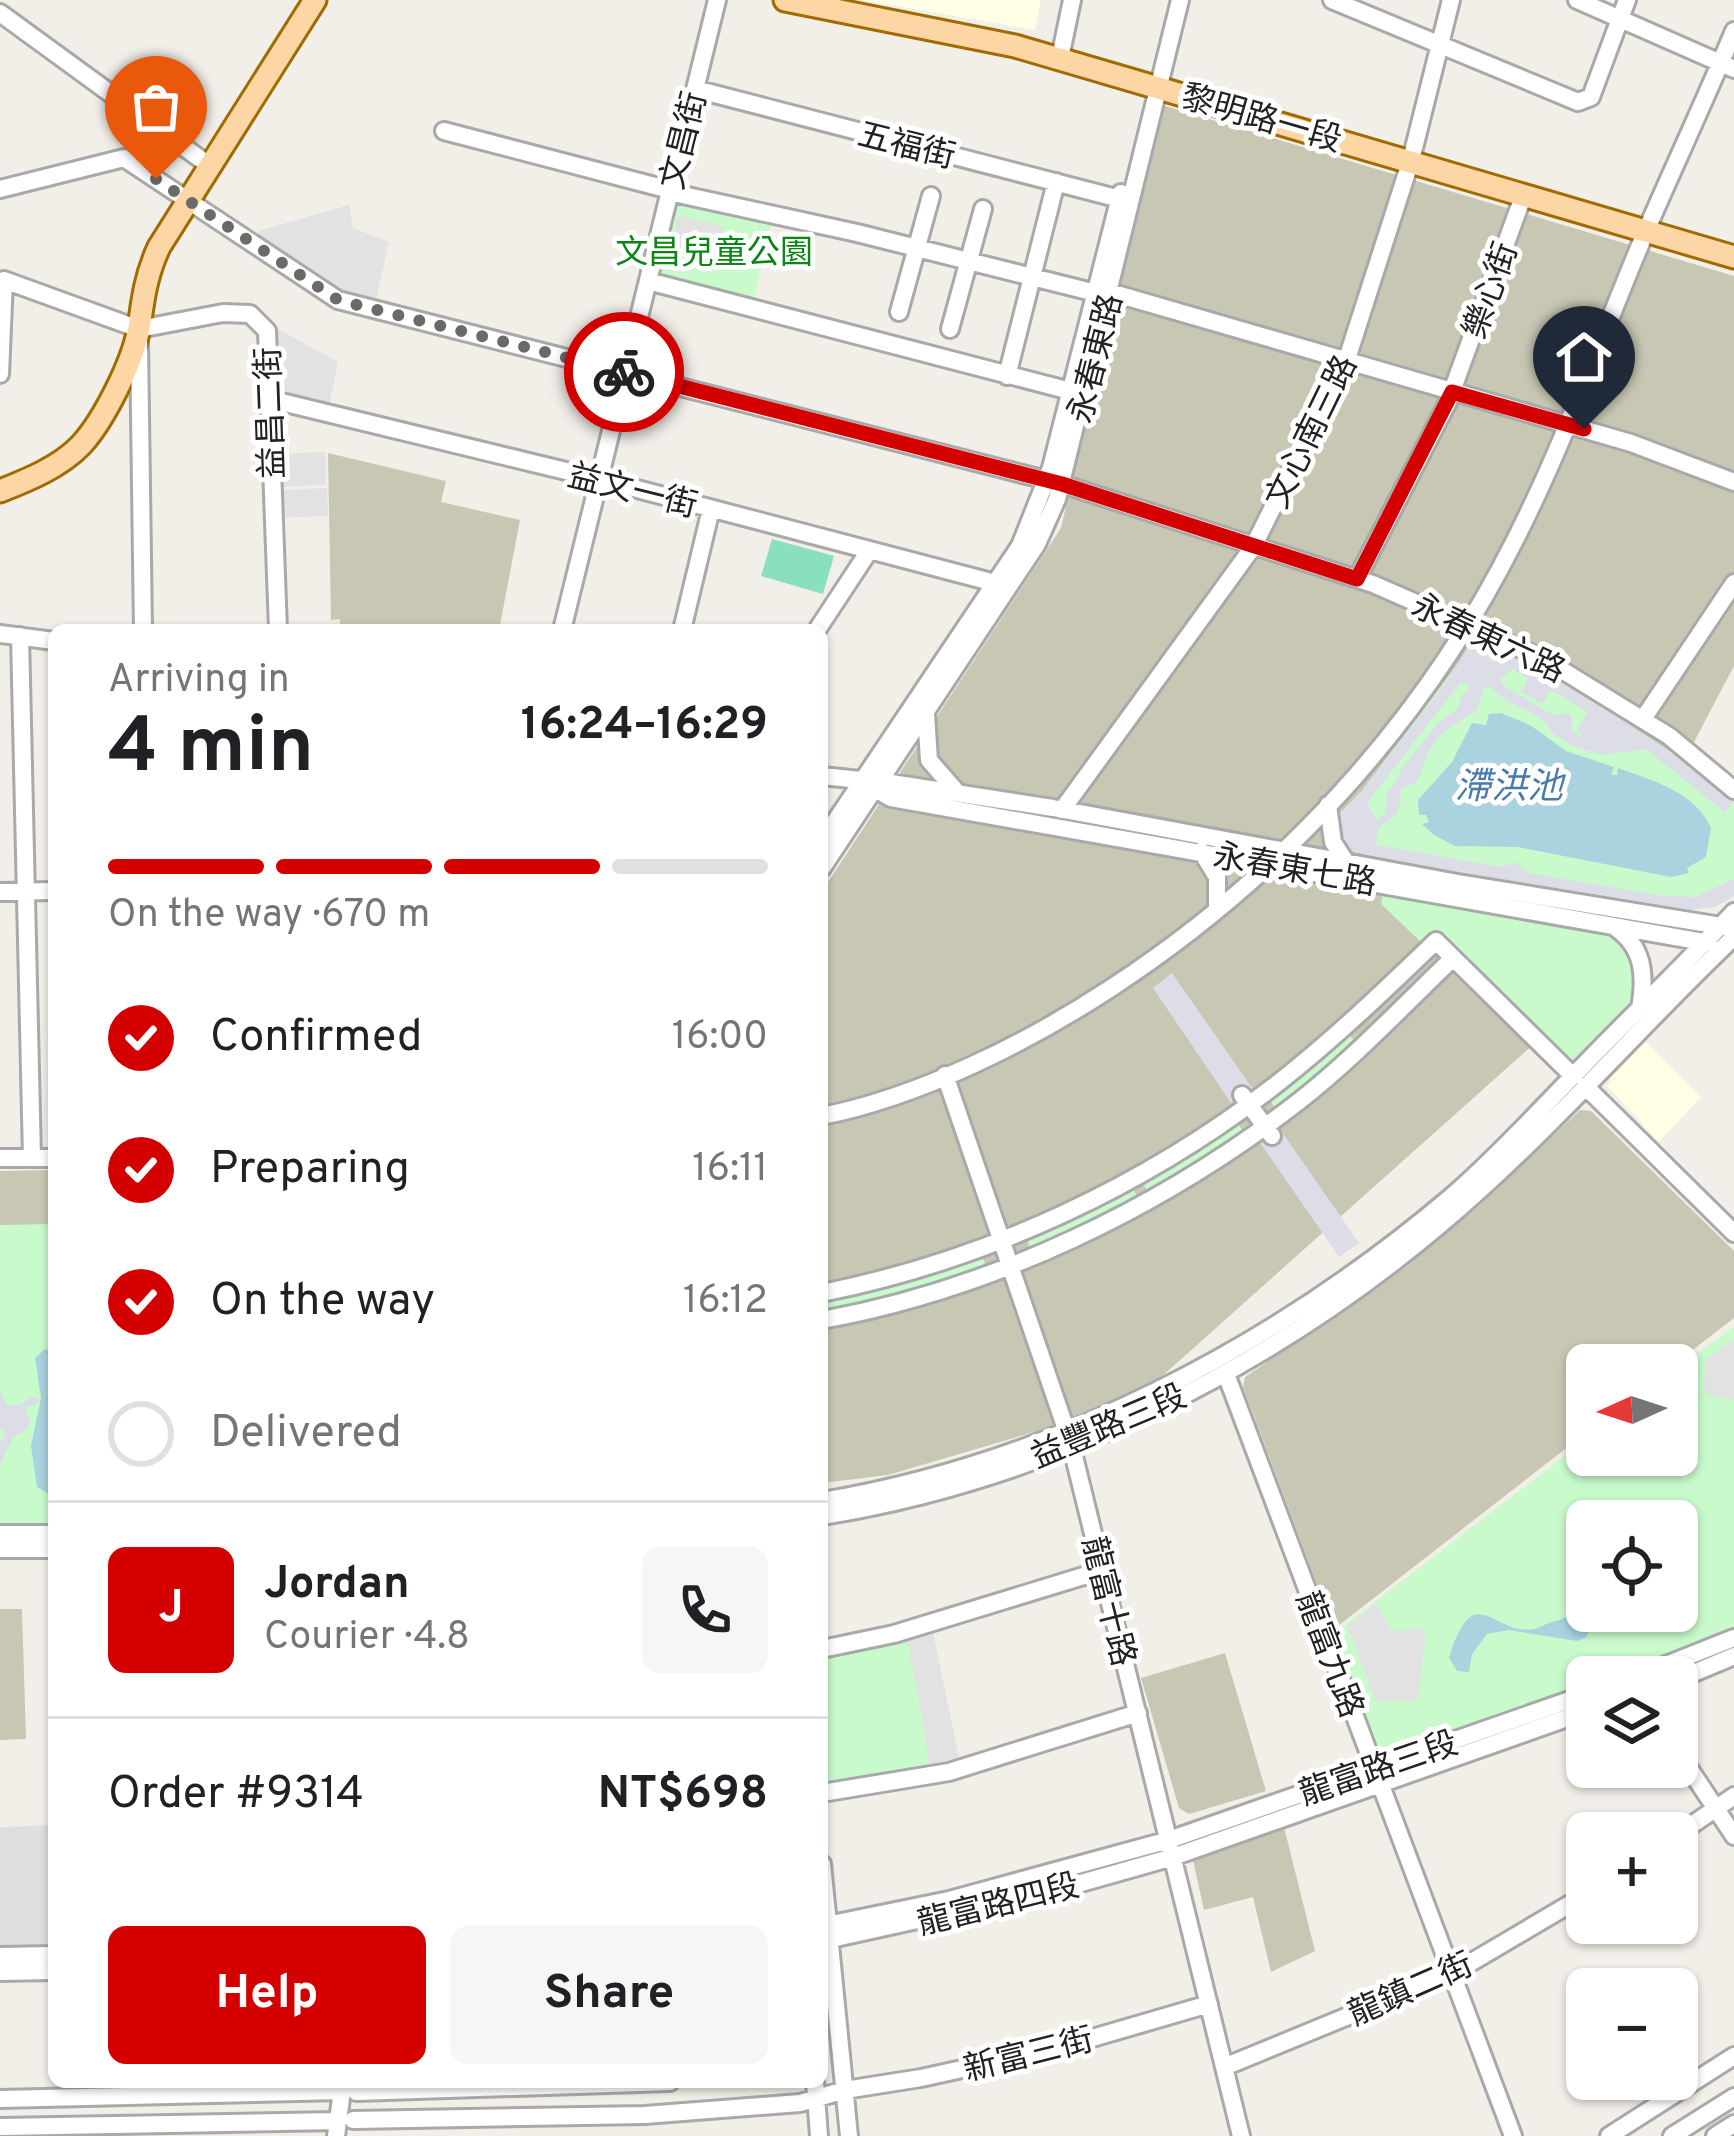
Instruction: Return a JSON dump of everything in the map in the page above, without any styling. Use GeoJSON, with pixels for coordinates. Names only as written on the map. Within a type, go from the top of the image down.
{"type":"FeatureCollection","features":[{"type":"Feature","properties":{"kind":"main road"},"geometry":{"type":"LineString","coordinates":[[0,491],[47,471],[82,443],[124,374],[139,329],[148,269],[315,0]]}},
{"type":"Feature","properties":{"kind":"main road","name":"黎明路一段"},"geometry":{"type":"LineString","coordinates":[[785,0],[1060,58],[1734,257]]}},
{"type":"Feature","properties":{"kind":"street","name":"文昌街"},"geometry":{"type":"LineString","coordinates":[[563,624],[717,0]]}},
{"type":"Feature","properties":{"kind":"street"},"geometry":{"type":"LineString","coordinates":[[1060,58],[1072,0]]}},
{"type":"Feature","properties":{"kind":"street","name":"永春東路"},"geometry":{"type":"LineString","coordinates":[[828,834],[926,712],[1037,544],[1153,86],[1168,0]]}},
{"type":"Feature","properties":{"kind":"street","name":"永春東路"},"geometry":{"type":"LineString","coordinates":[[1102,294],[1120,199],[1180,0]]}},
{"type":"Feature","properties":{"kind":"street"},"geometry":{"type":"LineString","coordinates":[[1332,0],[1578,102],[1591,97],[1627,0]]}},
{"type":"Feature","properties":{"kind":"street","name":"文心南三路"},"geometry":{"type":"LineString","coordinates":[[1062,810],[1253,547],[1346,359],[1411,160],[1450,0]]}},
{"type":"Feature","properties":{"kind":"street"},"geometry":{"type":"LineString","coordinates":[[1577,0],[1727,66]]}},
{"type":"Feature","properties":{"kind":"street"},"geometry":{"type":"LineString","coordinates":[[0,13],[210,166]]}},
{"type":"Feature","properties":{"kind":"street"},"geometry":{"type":"LineString","coordinates":[[828,1114],[945,1075],[1049,1027],[1154,968],[1328,806],[1396,726],[1468,623],[1516,538],[1646,231],[1727,66],[1734,31]]}},
{"type":"Feature","properties":{"kind":"street","name":"五福街"},"geometry":{"type":"LineString","coordinates":[[695,89],[1120,199]]}},
{"type":"Feature","properties":{"kind":"street"},"geometry":{"type":"LineString","coordinates":[[444,130],[1346,359],[1650,449],[1734,482]]}},
{"type":"Feature","properties":{"kind":"street","name":"永春東六路"},"geometry":{"type":"LineString","coordinates":[[0,189],[124,158],[338,300],[1055,482],[1357,579],[1544,659],[1643,718],[1734,790]]}},
{"type":"Feature","properties":{"kind":"street"},"geometry":{"type":"LineString","coordinates":[[1007,376],[1056,182]]}},
{"type":"Feature","properties":{"kind":"street","name":"樂心街"},"geometry":{"type":"LineString","coordinates":[[1357,579],[1452,392],[1524,194]]}},
{"type":"Feature","properties":{"kind":"street"},"geometry":{"type":"LineString","coordinates":[[899,312],[931,196]]}},
{"type":"Feature","properties":{"kind":"street"},"geometry":{"type":"LineString","coordinates":[[950,329],[983,209]]}},
{"type":"Feature","properties":{"kind":"street"},"geometry":{"type":"LineString","coordinates":[[0,374],[4,280],[139,329],[143,624]]}},
{"type":"Feature","properties":{"kind":"street"},"geometry":{"type":"LineString","coordinates":[[648,281],[1078,393]]}},
{"type":"Feature","properties":{"kind":"street","name":"益昌二街"},"geometry":{"type":"LineString","coordinates":[[139,329],[223,313],[250,314],[267,332],[278,624]]}},
{"type":"Feature","properties":{"kind":"street","name":"益文一街"},"geometry":{"type":"LineString","coordinates":[[269,399],[995,583]]}},
{"type":"Feature","properties":{"kind":"street","name":"永春東路"},"geometry":{"type":"LineString","coordinates":[[828,858],[1055,482]]}},
{"type":"Feature","properties":{"kind":"street"},"geometry":{"type":"LineString","coordinates":[[683,624],[712,509]]}},
{"type":"Feature","properties":{"kind":"street"},"geometry":{"type":"LineString","coordinates":[[821,624],[869,550]]}},
{"type":"Feature","properties":{"kind":"street"},"geometry":{"type":"LineString","coordinates":[[1643,718],[1734,583]]}},
{"type":"Feature","properties":{"kind":"street"},"geometry":{"type":"LineString","coordinates":[[0,634],[48,640]]}},
{"type":"Feature","properties":{"kind":"street"},"geometry":{"type":"LineString","coordinates":[[20,636],[32,1158]]}},
{"type":"Feature","properties":{"kind":"street"},"geometry":{"type":"LineString","coordinates":[[926,712],[929,760],[957,792]]}},
{"type":"Feature","properties":{"kind":"street","name":"永春東七路"},"geometry":{"type":"LineString","coordinates":[[828,777],[1062,810],[1730,933]]}},
{"type":"Feature","properties":{"kind":"street","name":"永春東七路"},"geometry":{"type":"LineString","coordinates":[[872,783],[891,798],[1612,926],[1705,942],[1730,933]]}},
{"type":"Feature","properties":{"kind":"street"},"geometry":{"type":"LineString","coordinates":[[1328,806],[1333,842],[1346,862]]}},
{"type":"Feature","properties":{"kind":"street"},"geometry":{"type":"LineString","coordinates":[[1202,851],[1217,877],[1216,910]]}},
{"type":"Feature","properties":{"kind":"street"},"geometry":{"type":"LineString","coordinates":[[0,892],[48,891]]}},
{"type":"Feature","properties":{"kind":"street"},"geometry":{"type":"LineString","coordinates":[[1612,926],[1626,935],[1643,965],[1640,1009]]}},
{"type":"Feature","properties":{"kind":"street","name":"益豐路三段"},"geometry":{"type":"LineString","coordinates":[[828,1500],[1068,1437],[1197,1371],[1365,1273],[1467,1201],[1579,1081],[1730,933]]}},
{"type":"Feature","properties":{"kind":"street"},"geometry":{"type":"LineString","coordinates":[[828,1292],[1002,1240],[1105,1195],[1346,1026],[1436,940],[1734,1233]]}},
{"type":"Feature","properties":{"kind":"street","name":"益豐路三段"},"geometry":{"type":"LineString","coordinates":[[1579,1081],[1705,942]]}},
{"type":"Feature","properties":{"kind":"street"},"geometry":{"type":"LineString","coordinates":[[828,1318],[958,1284],[1147,1201],[1268,1131],[1452,959]]}},
{"type":"Feature","properties":{"kind":"street"},"geometry":{"type":"LineString","coordinates":[[1346,1026],[1364,1044]]}},
{"type":"Feature","properties":{"kind":"street","name":"龍富十路"},"geometry":{"type":"LineString","coordinates":[[945,1075],[1068,1437],[1241,2136]]}},
{"type":"Feature","properties":{"kind":"street"},"geometry":{"type":"LineString","coordinates":[[1245,1099],[1268,1131]]}},
{"type":"Feature","properties":{"kind":"street"},"geometry":{"type":"LineString","coordinates":[[0,1159],[48,1158]]}},
{"type":"Feature","properties":{"kind":"street"},"geometry":{"type":"LineString","coordinates":[[1133,1178],[1147,1201]]}},
{"type":"Feature","properties":{"kind":"street"},"geometry":{"type":"LineString","coordinates":[[1348,1251],[1365,1273]]}},
{"type":"Feature","properties":{"kind":"street","name":"益豐路三段"},"geometry":{"type":"LineString","coordinates":[[828,1515],[974,1479],[1226,1374],[1305,1325],[1365,1273]]}},
{"type":"Feature","properties":{"kind":"street","name":"龍富九路"},"geometry":{"type":"LineString","coordinates":[[1226,1374],[1513,2136]]}},
{"type":"Feature","properties":{"kind":"street"},"geometry":{"type":"LineString","coordinates":[[0,1534],[48,1534]]}},
{"type":"Feature","properties":{"kind":"street"},"geometry":{"type":"LineString","coordinates":[[0,1550],[48,1549]]}},
{"type":"Feature","properties":{"kind":"street"},"geometry":{"type":"LineString","coordinates":[[828,1648],[893,1634],[1103,1570]]}},
{"type":"Feature","properties":{"kind":"street"},"geometry":{"type":"LineString","coordinates":[[1689,1656],[1734,1638]]}},
{"type":"Feature","properties":{"kind":"street"},"geometry":{"type":"LineString","coordinates":[[1698,1671],[1734,1656]]}},
{"type":"Feature","properties":{"kind":"street","name":"龍富路三段"},"geometry":{"type":"LineString","coordinates":[[1171,1848],[1377,1776],[1566,1702]]}},
{"type":"Feature","properties":{"kind":"street"},"geometry":{"type":"LineString","coordinates":[[828,1792],[949,1772],[1138,1713]]}},
{"type":"Feature","properties":{"kind":"street","name":"龍富路三段"},"geometry":{"type":"LineString","coordinates":[[1377,1776],[1566,1718]]}},
{"type":"Feature","properties":{"kind":"street"},"geometry":{"type":"LineString","coordinates":[[1698,1781],[1734,1836]]}},
{"type":"Feature","properties":{"kind":"street"},"geometry":{"type":"LineString","coordinates":[[1698,1821],[1734,1796]]}},
{"type":"Feature","properties":{"kind":"street","name":"龍富路四段"},"geometry":{"type":"LineString","coordinates":[[828,1933],[1171,1848]]}},
{"type":"Feature","properties":{"kind":"street","name":"龍鎮二街"},"geometry":{"type":"LineString","coordinates":[[1224,2067],[1453,1973],[1566,1906]]}},
{"type":"Feature","properties":{"kind":"street"},"geometry":{"type":"LineString","coordinates":[[828,1942],[849,2136]]}},
{"type":"Feature","properties":{"kind":"street"},"geometry":{"type":"LineString","coordinates":[[0,1957],[48,1955]]}},
{"type":"Feature","properties":{"kind":"street"},"geometry":{"type":"LineString","coordinates":[[0,1972],[48,1971]]}},
{"type":"Feature","properties":{"kind":"street","name":"新富三街"},"geometry":{"type":"LineString","coordinates":[[0,2127],[344,2128],[645,2115],[818,2088],[845,2090],[921,2078],[1058,2048],[1209,2005]]}},
{"type":"Feature","properties":{"kind":"street"},"geometry":{"type":"LineString","coordinates":[[1609,2136],[1734,2056]]}},
{"type":"Feature","properties":{"kind":"street"},"geometry":{"type":"LineString","coordinates":[[0,2099],[321,2088]]}},
{"type":"Feature","properties":{"kind":"street"},"geometry":{"type":"LineString","coordinates":[[344,2128],[350,2088]]}},
{"type":"Feature","properties":{"kind":"street"},"geometry":{"type":"LineString","coordinates":[[818,2088],[819,2136]]}},
{"type":"Feature","properties":{"kind":"street"},"geometry":{"type":"LineString","coordinates":[[1672,2136],[1734,2097]]}},
{"type":"Feature","properties":{"kind":"street"},"geometry":{"type":"LineString","coordinates":[[1715,2136],[1734,2124]]}},
{"type":"Feature","properties":{"kind":"shaded area"},"geometry":{"type":"Polygon","coordinates":[[[862,0],[1041,0],[1035,30],[862,0]]]}},
{"type":"Feature","properties":{"kind":"shaded area"},"geometry":{"type":"Polygon","coordinates":[[[1159,104],[1734,276],[1734,666],[1536,1042],[1132,1403],[888,1475],[828,1482],[828,882],[1061,528],[1159,104]]]}},
{"type":"Feature","properties":{"kind":"shaded area"},"geometry":{"type":"Polygon","coordinates":[[[349,205],[353,228],[389,242],[375,304],[329,292],[263,247],[258,231],[349,205]]]}},
{"type":"Feature","properties":{"kind":"shaded area"},"geometry":{"type":"Polygon","coordinates":[[[679,216],[723,226],[714,260],[670,249],[679,216]]]}},
{"type":"Feature","properties":{"kind":"shaded area"},"geometry":{"type":"Polygon","coordinates":[[[271,325],[338,362],[329,406],[273,390],[271,325]]]}},
{"type":"Feature","properties":{"kind":"shaded area"},"geometry":{"type":"Polygon","coordinates":[[[325,452],[326,485],[277,487],[276,454],[325,452]]]}},
{"type":"Feature","properties":{"kind":"shaded area"},"geometry":{"type":"Polygon","coordinates":[[[328,453],[446,481],[441,502],[520,520],[500,624],[340,624],[340,619],[331,620],[328,453]]]}},
{"type":"Feature","properties":{"kind":"shaded area"},"geometry":{"type":"Polygon","coordinates":[[[327,488],[328,516],[279,518],[278,490],[327,488]]]}},
{"type":"Feature","properties":{"kind":"shaded area"},"geometry":{"type":"Polygon","coordinates":[[[1481,639],[1586,695],[1704,775],[1734,802],[1725,812],[1646,749],[1603,755],[1572,746],[1542,718],[1489,686],[1477,710],[1444,732],[1430,748],[1417,782],[1401,789],[1395,816],[1378,828],[1376,845],[1502,867],[1517,862],[1528,873],[1663,896],[1695,897],[1734,879],[1734,896],[1715,907],[1673,912],[1371,856],[1343,844],[1338,837],[1338,815],[1361,792],[1467,649],[1481,639]],[[1512,669],[1500,680],[1504,686],[1553,715],[1569,713],[1571,731],[1585,739],[1577,731],[1588,712],[1551,690],[1542,704],[1521,692],[1528,678],[1512,669]],[[1460,683],[1367,803],[1376,819],[1385,814],[1388,791],[1401,769],[1438,723],[1458,708],[1470,685],[1460,683]]]}},
{"type":"Feature","properties":{"kind":"shaded area"},"geometry":{"type":"Polygon","coordinates":[[[1172,973],[1252,1088],[1231,1103],[1153,988],[1172,973]]]}},
{"type":"Feature","properties":{"kind":"shaded area"},"geometry":{"type":"Polygon","coordinates":[[[1646,1042],[1701,1097],[1659,1142],[1608,1087],[1611,1077],[1646,1042]]]}},
{"type":"Feature","properties":{"kind":"shaded area"},"geometry":{"type":"Polygon","coordinates":[[[1580,1110],[1591,1111],[1734,1251],[1734,1318],[1698,1346],[1566,1344],[1566,1448],[1334,1629],[1243,1387],[1245,1377],[1407,1266],[1479,1206],[1580,1110]]]}},
{"type":"Feature","properties":{"kind":"shaded area"},"geometry":{"type":"Polygon","coordinates":[[[1280,1129],[1359,1243],[1339,1257],[1261,1144],[1280,1129]]]}},
{"type":"Feature","properties":{"kind":"shaded area"},"geometry":{"type":"Polygon","coordinates":[[[48,1170],[48,1530],[0,1531],[0,1171],[48,1170]]]}},
{"type":"Feature","properties":{"kind":"shaded area"},"geometry":{"type":"Polygon","coordinates":[[[1734,1340],[1734,1400],[1704,1393],[1706,1359],[1734,1340]]]}},
{"type":"Feature","properties":{"kind":"shaded area"},"geometry":{"type":"Polygon","coordinates":[[[0,1390],[7,1406],[20,1405],[31,1397],[39,1402],[25,1408],[30,1423],[14,1436],[0,1464],[5,1433],[0,1428],[0,1390]]]}},
{"type":"Feature","properties":{"kind":"shaded area"},"geometry":{"type":"Polygon","coordinates":[[[1377,1603],[1391,1631],[1426,1628],[1418,1700],[1376,1701],[1347,1626],[1377,1603]]]}},
{"type":"Feature","properties":{"kind":"shaded area"},"geometry":{"type":"Polygon","coordinates":[[[0,1609],[22,1609],[26,1739],[0,1740],[0,1609]]]}},
{"type":"Feature","properties":{"kind":"shaded area"},"geometry":{"type":"Polygon","coordinates":[[[933,1632],[959,1758],[930,1764],[907,1638],[933,1632]]]}},
{"type":"Feature","properties":{"kind":"shaded area"},"geometry":{"type":"Polygon","coordinates":[[[1225,1653],[1266,1791],[1189,1814],[1179,1808],[1141,1678],[1225,1653]]]}},
{"type":"Feature","properties":{"kind":"shaded area"},"geometry":{"type":"Polygon","coordinates":[[[48,1825],[48,1945],[0,1946],[0,1827],[48,1825]]]}},
{"type":"Feature","properties":{"kind":"shaded area"},"geometry":{"type":"Polygon","coordinates":[[[1284,1827],[1315,1951],[1271,1972],[1253,1897],[1204,1910],[1193,1860],[1284,1827]]]}},
{"type":"Feature","properties":{"kind":"green space","name":"文昌兒童公園"},"geometry":{"type":"Polygon","coordinates":[[[675,199],[772,222],[753,303],[656,280],[675,199]]]}},
{"type":"Feature","properties":{"kind":"green space"},"geometry":{"type":"Polygon","coordinates":[[[772,539],[834,556],[823,594],[761,576],[772,539]]]}},
{"type":"Feature","properties":{"kind":"green space"},"geometry":{"type":"Polygon","coordinates":[[[1476,640],[1642,733],[1734,802],[1734,896],[1715,907],[1673,912],[1348,849],[1338,815],[1361,792],[1476,640]]]}},
{"type":"Feature","properties":{"kind":"green space"},"geometry":{"type":"Polygon","coordinates":[[[1383,893],[1613,937],[1630,952],[1637,984],[1619,1016],[1579,1058],[1571,1060],[1440,932],[1422,943],[1381,904],[1383,893]]]}},
{"type":"Feature","properties":{"kind":"green space"},"geometry":{"type":"Polygon","coordinates":[[[1347,1033],[1356,1042],[1275,1108],[1269,1098],[1347,1033]]]}},
{"type":"Feature","properties":{"kind":"green space"},"geometry":{"type":"Polygon","coordinates":[[[1237,1122],[1244,1133],[1148,1193],[1142,1181],[1237,1122]]]}},
{"type":"Feature","properties":{"kind":"green space"},"geometry":{"type":"Polygon","coordinates":[[[1133,1187],[1138,1200],[1030,1249],[1027,1238],[1133,1187]]]}},
{"type":"Feature","properties":{"kind":"green space"},"geometry":{"type":"Polygon","coordinates":[[[48,1224],[48,1525],[0,1526],[0,1225],[48,1224]]]}},
{"type":"Feature","properties":{"kind":"green space"},"geometry":{"type":"Polygon","coordinates":[[[982,1255],[986,1267],[903,1296],[828,1314],[828,1297],[982,1255]]]}},
{"type":"Feature","properties":{"kind":"green space"},"geometry":{"type":"Polygon","coordinates":[[[1734,1326],[1734,1628],[1674,1656],[1566,1656],[1566,1693],[1394,1753],[1380,1750],[1334,1633],[1566,1455],[1566,1476],[1698,1476],[1698,1354],[1734,1326]]]}},
{"type":"Feature","properties":{"kind":"green space"},"geometry":{"type":"Polygon","coordinates":[[[907,1638],[930,1764],[832,1785],[828,1781],[828,1655],[907,1638]]]}},
{"type":"Feature","properties":{"kind":"water","name":"滯洪池"},"geometry":{"type":"Polygon","coordinates":[[[1501,713],[1530,725],[1566,751],[1614,767],[1611,775],[1617,775],[1618,768],[1684,797],[1711,828],[1706,857],[1687,868],[1689,873],[1671,877],[1518,847],[1455,846],[1434,835],[1422,824],[1429,822],[1426,815],[1419,815],[1418,800],[1452,762],[1472,723],[1486,725],[1489,714],[1501,713]]]}},
{"type":"Feature","properties":{"kind":"water"},"geometry":{"type":"Polygon","coordinates":[[[48,1350],[48,1493],[37,1487],[31,1446],[41,1398],[35,1358],[48,1350]]]}},
{"type":"Feature","properties":{"kind":"water"},"geometry":{"type":"Polygon","coordinates":[[[1476,1614],[1534,1629],[1566,1617],[1566,1632],[1589,1632],[1577,1641],[1508,1630],[1487,1634],[1472,1654],[1469,1672],[1457,1671],[1449,1658],[1458,1633],[1476,1614]]]}},
{"type":"Feature","properties":{"kind":"way so far"},"geometry":{"type":"LineString","coordinates":[[156,179],[338,300],[624,372]]}},
{"type":"Feature","properties":{"kind":"route"},"geometry":{"type":"LineString","coordinates":[[624,372],[1062,484],[1357,579],[1452,392],[1584,429]]}}]}
